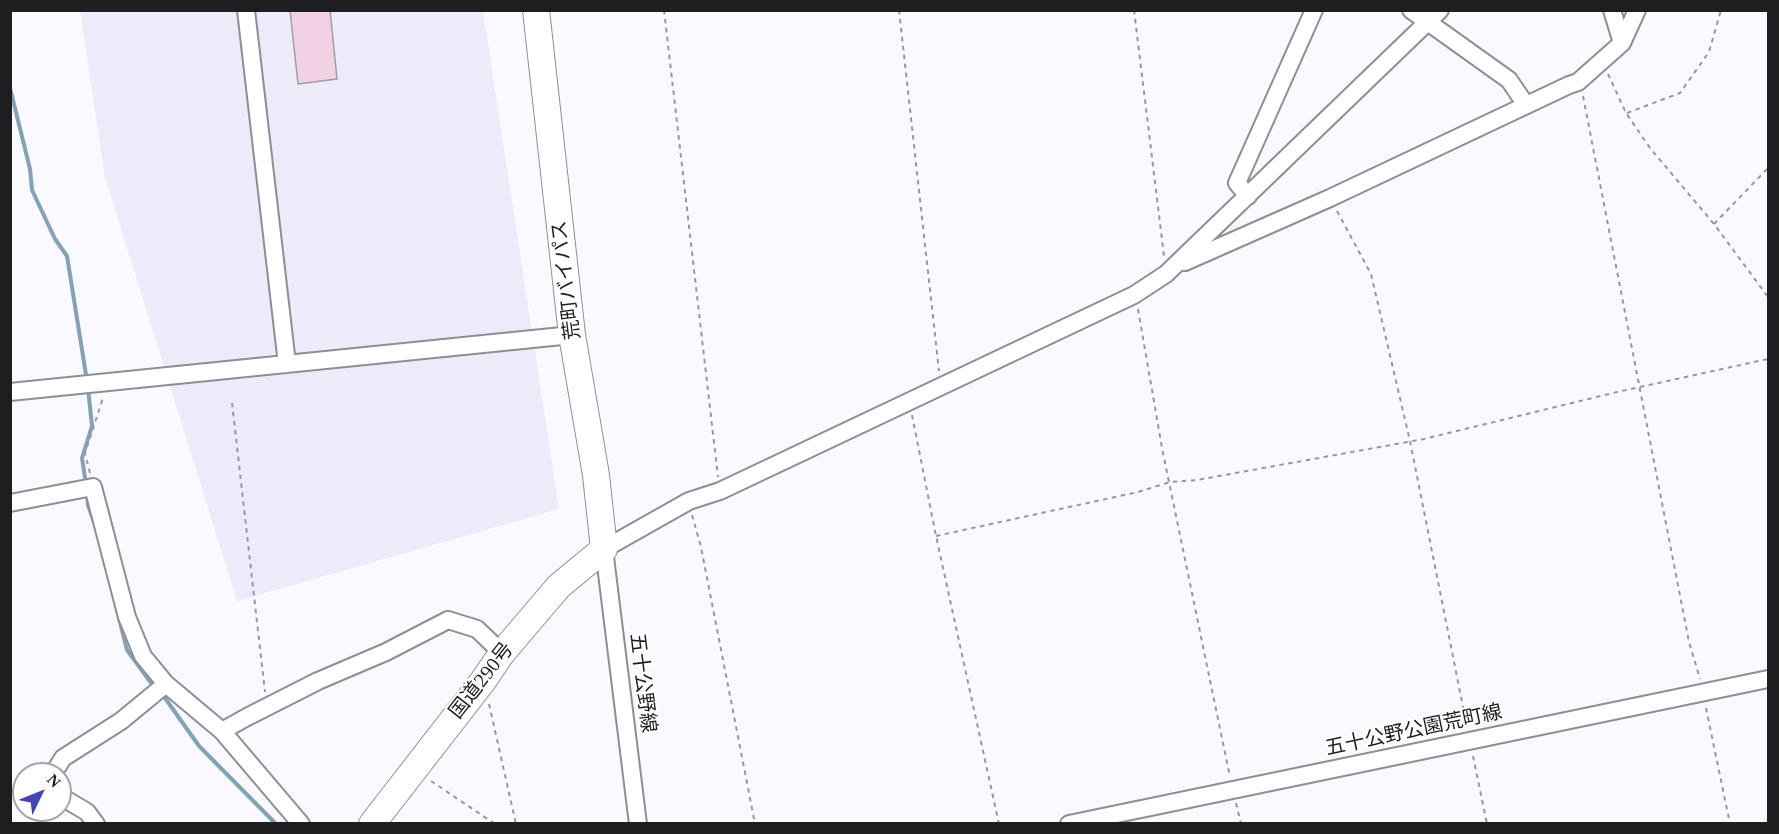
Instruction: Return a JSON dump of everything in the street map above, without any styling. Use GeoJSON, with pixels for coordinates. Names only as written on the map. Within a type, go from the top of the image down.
{"type":"FeatureCollection","features":[{"type":"Feature","properties":{"kind":"highway","name":"荒町バイパス"},"geometry":{"type":"LineString","coordinates":[[536,10],[572,335],[596,475],[604,549]]}},
{"type":"Feature","properties":{"kind":"highway","name":"国道290号"},"geometry":{"type":"LineString","coordinates":[[372,824],[483,681],[502,653],[559,586],[604,549]]}},
{"type":"Feature","properties":{"kind":"street"},"geometry":{"type":"LineString","coordinates":[[246,10],[287,364]]}},
{"type":"Feature","properties":{"kind":"street"},"geometry":{"type":"LineString","coordinates":[[1248,196],[1237,183],[1314,10]]}},
{"type":"Feature","properties":{"kind":"street"},"geometry":{"type":"LineString","coordinates":[[1411,10],[1509,80],[1526,105]]}},
{"type":"Feature","properties":{"kind":"street"},"geometry":{"type":"LineString","coordinates":[[604,549],[689,501],[720,491],[1134,295],[1169,271],[1440,10]]}},
{"type":"Feature","properties":{"kind":"street"},"geometry":{"type":"LineString","coordinates":[[1611,10],[1622,43]]}},
{"type":"Feature","properties":{"kind":"street"},"geometry":{"type":"LineString","coordinates":[[1169,271],[1578,82],[1622,43],[1637,10]]}},
{"type":"Feature","properties":{"kind":"street"},"geometry":{"type":"LineString","coordinates":[[10,392],[572,335]]}},
{"type":"Feature","properties":{"kind":"street"},"geometry":{"type":"LineString","coordinates":[[10,503],[93,487],[127,617],[143,656],[166,684],[222,731],[301,824]]}},
{"type":"Feature","properties":{"kind":"street","name":"五十公野線"},"geometry":{"type":"LineString","coordinates":[[604,549],[638,824]]}},
{"type":"Feature","properties":{"kind":"street"},"geometry":{"type":"LineString","coordinates":[[222,731],[267,706],[386,652],[448,620],[477,629],[502,653]]}},
{"type":"Feature","properties":{"kind":"street","name":"五十公野公園荒町線"},"geometry":{"type":"LineString","coordinates":[[1069,824],[1768,679]]}},
{"type":"Feature","properties":{"kind":"street"},"geometry":{"type":"LineString","coordinates":[[60,762],[121,721],[166,684]]}},
{"type":"Feature","properties":{"kind":"street"},"geometry":{"type":"LineString","coordinates":[[72,803],[87,812],[96,824]]}},
{"type":"Feature","properties":{"kind":"path"},"geometry":{"type":"LineString","coordinates":[[664,10],[720,491]]}},
{"type":"Feature","properties":{"kind":"path"},"geometry":{"type":"LineString","coordinates":[[899,10],[941,386]]}},
{"type":"Feature","properties":{"kind":"path"},"geometry":{"type":"LineString","coordinates":[[1134,10],[1169,271]]}},
{"type":"Feature","properties":{"kind":"path"},"geometry":{"type":"LineString","coordinates":[[1626,113],[1680,93],[1709,52],[1720,10]]}},
{"type":"Feature","properties":{"kind":"path"},"geometry":{"type":"LineString","coordinates":[[1602,61],[1626,113],[1650,148],[1714,224],[1768,297]]}},
{"type":"Feature","properties":{"kind":"path"},"geometry":{"type":"LineString","coordinates":[[1578,82],[1586,108],[1689,642],[1730,824]]}},
{"type":"Feature","properties":{"kind":"path"},"geometry":{"type":"LineString","coordinates":[[1714,224],[1768,168]]}},
{"type":"Feature","properties":{"kind":"path"},"geometry":{"type":"LineString","coordinates":[[1330,198],[1371,274],[1410,441],[1486,824]]}},
{"type":"Feature","properties":{"kind":"path"},"geometry":{"type":"LineString","coordinates":[[1134,295],[1162,448],[1241,824]]}},
{"type":"Feature","properties":{"kind":"path"},"geometry":{"type":"LineString","coordinates":[[936,536],[1138,492],[1170,482],[1197,480],[1410,441],[1768,359]]}},
{"type":"Feature","properties":{"kind":"path"},"geometry":{"type":"LineString","coordinates":[[93,487],[85,453],[102,401],[99,383]]}},
{"type":"Feature","properties":{"kind":"path"},"geometry":{"type":"LineString","coordinates":[[909,400],[936,536],[999,824]]}},
{"type":"Feature","properties":{"kind":"path"},"geometry":{"type":"LineString","coordinates":[[232,403],[267,706]]}},
{"type":"Feature","properties":{"kind":"path"},"geometry":{"type":"LineString","coordinates":[[689,501],[701,547],[755,824]]}},
{"type":"Feature","properties":{"kind":"path"},"geometry":{"type":"LineString","coordinates":[[483,681],[516,824]]}},
{"type":"Feature","properties":{"kind":"path"},"geometry":{"type":"LineString","coordinates":[[413,770],[495,824]]}},
{"type":"Feature","properties":{"kind":"shaded area"},"geometry":{"type":"Polygon","coordinates":[[[80,11],[483,11],[559,509],[237,601],[105,177],[80,11]]]}},
{"type":"Feature","properties":{"kind":"building"},"geometry":{"type":"Polygon","coordinates":[[[290,10],[330,10],[337,79],[298,84],[290,10]]]}},
{"type":"Feature","properties":{"kind":"waterway"},"geometry":{"type":"LineString","coordinates":[[10,88],[30,169],[32,190],[55,239],[67,256],[87,381]]}},
{"type":"Feature","properties":{"kind":"waterway"},"geometry":{"type":"LineString","coordinates":[[86,484],[82,458],[92,426],[88,388]]}},
{"type":"Feature","properties":{"kind":"waterway"},"geometry":{"type":"LineString","coordinates":[[87,494],[94,522]]}},
{"type":"Feature","properties":{"kind":"waterway"},"geometry":{"type":"LineString","coordinates":[[117,610],[127,650],[154,687]]}},
{"type":"Feature","properties":{"kind":"waterway"},"geometry":{"type":"LineString","coordinates":[[165,698],[199,746],[276,824]]}}]}
